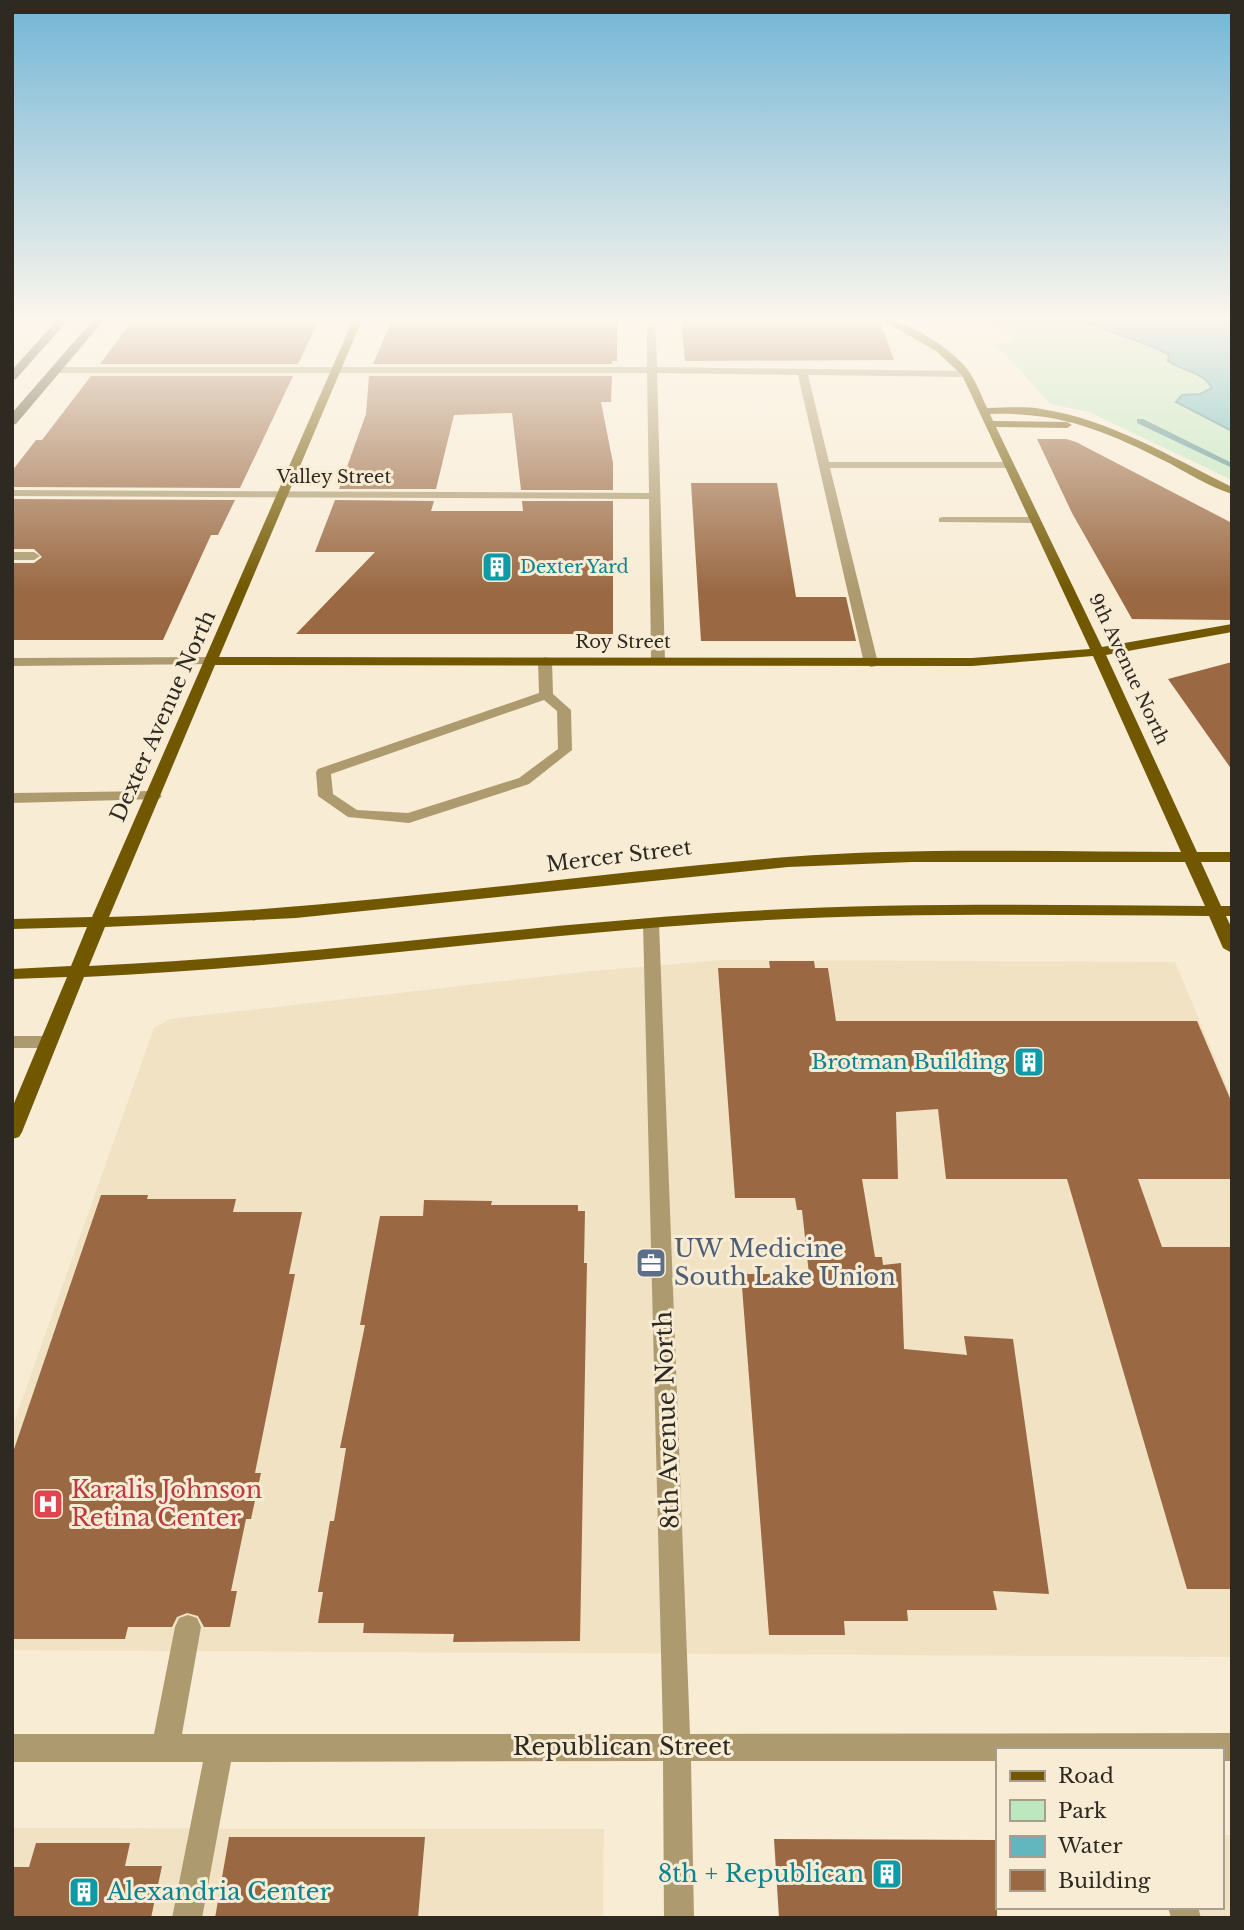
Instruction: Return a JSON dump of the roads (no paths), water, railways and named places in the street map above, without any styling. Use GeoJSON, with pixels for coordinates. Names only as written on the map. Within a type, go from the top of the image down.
{"type":"FeatureCollection","features":[{"type":"Feature","properties":{"kind":"main road","name":"Dexter Avenue North"},"geometry":{"type":"LineString","coordinates":[[12,1132],[98,922],[321,410]]}},
{"type":"Feature","properties":{"kind":"main road","name":"9th Avenue North"},"geometry":{"type":"LineString","coordinates":[[985,411],[1007,466],[1098,652],[1191,857],[1223,911],[1232,948]]}},
{"type":"Feature","properties":{"kind":"main road"},"geometry":{"type":"LineString","coordinates":[[985,411],[1040,411],[1088,425],[1134,443],[1232,491]]}},
{"type":"Feature","properties":{"kind":"main road"},"geometry":{"type":"LineString","coordinates":[[990,424],[1088,425]]}},
{"type":"Feature","properties":{"kind":"main road","name":"Roy Street"},"geometry":{"type":"LineString","coordinates":[[211,661],[972,662],[1098,652],[1232,628]]}},
{"type":"Feature","properties":{"kind":"main road","name":"Mercer Street"},"geometry":{"type":"LineString","coordinates":[[12,924],[191,920],[387,905],[664,873],[788,862],[949,856],[1232,857]]}},
{"type":"Feature","properties":{"kind":"main road"},"geometry":{"type":"LineString","coordinates":[[12,974],[308,957],[651,923],[789,914],[904,911],[1223,911]]}},
{"type":"Feature","properties":{"kind":"street"},"geometry":{"type":"LineString","coordinates":[[652,410],[658,661]]}},
{"type":"Feature","properties":{"kind":"street"},"geometry":{"type":"LineString","coordinates":[[811,410],[870,663]]}},
{"type":"Feature","properties":{"kind":"street"},"geometry":{"type":"LineString","coordinates":[[824,465],[1007,466]]}},
{"type":"Feature","properties":{"kind":"street","name":"Valley Street"},"geometry":{"type":"LineString","coordinates":[[12,494],[655,496]]}},
{"type":"Feature","properties":{"kind":"street"},"geometry":{"type":"LineString","coordinates":[[943,520],[1034,520]]}},
{"type":"Feature","properties":{"kind":"street"},"geometry":{"type":"LineString","coordinates":[[12,556],[34,556]]}},
{"type":"Feature","properties":{"kind":"street","name":"Roy Street"},"geometry":{"type":"LineString","coordinates":[[12,662],[211,661]]}},
{"type":"Feature","properties":{"kind":"street"},"geometry":{"type":"LineString","coordinates":[[545,661],[546,695]]}},
{"type":"Feature","properties":{"kind":"street"},"geometry":{"type":"LineString","coordinates":[[546,695],[565,710],[565,750],[524,781],[409,818],[353,814],[326,796],[323,772],[546,695]]}},
{"type":"Feature","properties":{"kind":"street"},"geometry":{"type":"LineString","coordinates":[[12,798],[154,796]]}},
{"type":"Feature","properties":{"kind":"street","name":"8th Avenue North"},"geometry":{"type":"LineString","coordinates":[[651,923],[677,1748],[679,1918]]}},
{"type":"Feature","properties":{"kind":"street"},"geometry":{"type":"LineString","coordinates":[[12,1042],[49,1042]]}},
{"type":"Feature","properties":{"kind":"street"},"geometry":{"type":"LineString","coordinates":[[165,1748],[188,1627]]}},
{"type":"Feature","properties":{"kind":"street","name":"Republican Street"},"geometry":{"type":"LineString","coordinates":[[12,1748],[1232,1747]]}},
{"type":"Feature","properties":{"kind":"street"},"geometry":{"type":"LineString","coordinates":[[187,1918],[220,1748]]}},
{"type":"Feature","properties":{"kind":"water"},"geometry":{"type":"Polygon","coordinates":[[[1192,410],[1232,410],[1232,431],[1192,410]]]}},
{"type":"Feature","properties":{"kind":"waterway"},"geometry":{"type":"LineString","coordinates":[[1140,421],[1232,466]]}},
{"type":"Feature","properties":{"kind":"place","name":"Dexter Yard"},"geometry":{"type":"Point","coordinates":[497,567]}},
{"type":"Feature","properties":{"kind":"place","name":"Brotman Building"},"geometry":{"type":"Point","coordinates":[1029,1062]}},
{"type":"Feature","properties":{"kind":"place","name":"UW Medicine South Lake Union"},"geometry":{"type":"Point","coordinates":[651,1263]}},
{"type":"Feature","properties":{"kind":"place","name":"Karalis Johnson Retina Center"},"geometry":{"type":"Point","coordinates":[48,1504]}},
{"type":"Feature","properties":{"kind":"place","name":"8th + Republican"},"geometry":{"type":"Point","coordinates":[887,1874]}},
{"type":"Feature","properties":{"kind":"place","name":"Alexandria Center"},"geometry":{"type":"Point","coordinates":[84,1892]}}]}
